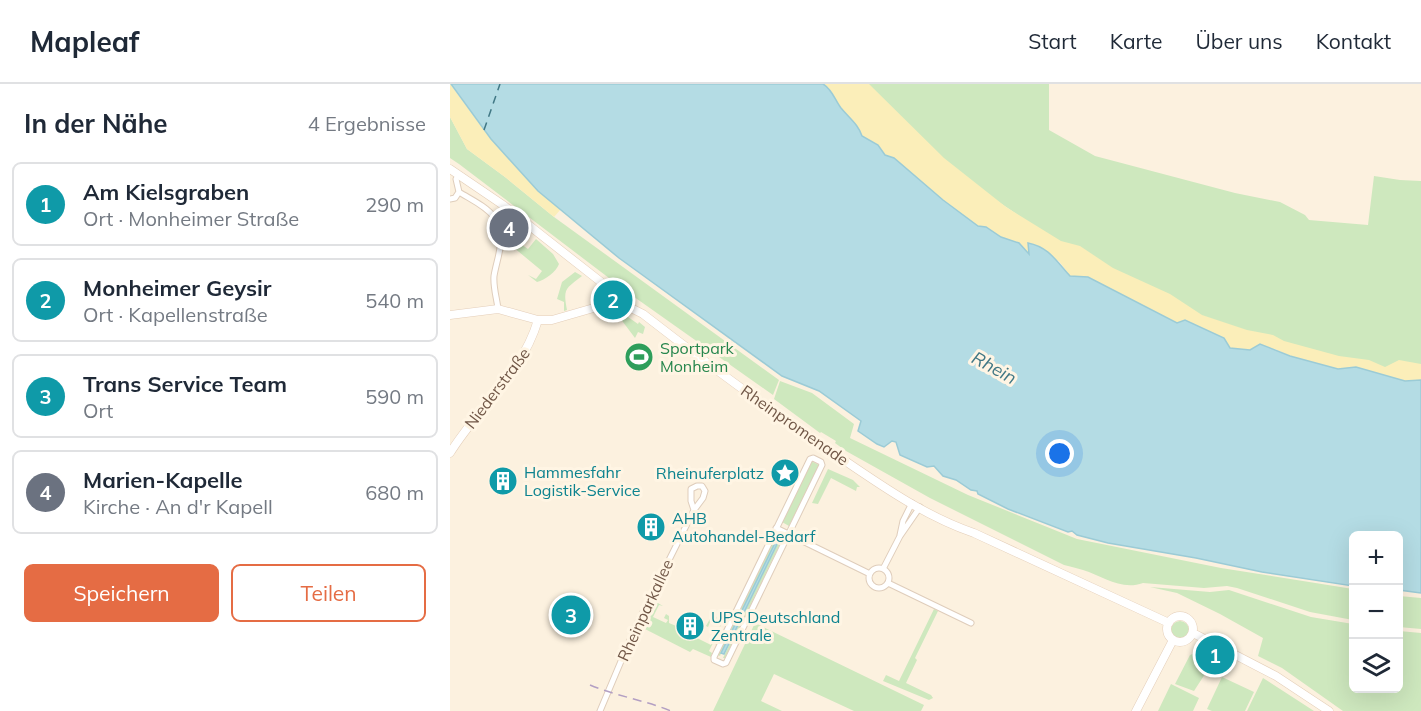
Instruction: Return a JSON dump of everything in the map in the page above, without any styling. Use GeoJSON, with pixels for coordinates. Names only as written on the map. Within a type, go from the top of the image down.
{"type":"FeatureCollection","features":[{"type":"Feature","properties":{"kind":"street"},"geometry":{"type":"LineString","coordinates":[[450,169],[532,227],[601,282],[608,293]]}},
{"type":"Feature","properties":{"kind":"street"},"geometry":{"type":"LineString","coordinates":[[459,175],[456,179],[459,192],[494,216],[497,222],[502,242],[494,277],[498,309]]}},
{"type":"Feature","properties":{"kind":"street"},"geometry":{"type":"LineString","coordinates":[[450,199],[455,198],[459,192]]}},
{"type":"Feature","properties":{"kind":"street"},"geometry":{"type":"LineString","coordinates":[[450,315],[498,309],[538,320],[552,320],[604,305],[612,310],[618,309],[621,297],[617,293],[608,293],[604,297],[604,305]]}},
{"type":"Feature","properties":{"kind":"street","name":"Rheinpromenade"},"geometry":{"type":"LineString","coordinates":[[621,303],[644,314],[775,413],[912,503],[954,525],[1169,623]]}},
{"type":"Feature","properties":{"kind":"street","name":"Niederstraße"},"geometry":{"type":"LineString","coordinates":[[450,453],[517,366],[530,345],[538,320]]}},
{"type":"Feature","properties":{"kind":"street","name":"Rheinpromenade"},"geometry":{"type":"LineString","coordinates":[[810,459],[821,462],[822,465],[726,663],[723,664],[714,660],[714,657],[776,528],[810,459]]}},
{"type":"Feature","properties":{"kind":"street"},"geometry":{"type":"LineString","coordinates":[[900,536],[903,521],[912,503]]}},
{"type":"Feature","properties":{"kind":"street"},"geometry":{"type":"LineString","coordinates":[[883,569],[900,536],[920,507]]}},
{"type":"Feature","properties":{"kind":"street","name":"Rheinparkallee"},"geometry":{"type":"LineString","coordinates":[[600,711],[635,628],[694,510]]}},
{"type":"Feature","properties":{"kind":"street"},"geometry":{"type":"LineString","coordinates":[[776,528],[870,574]]}},
{"type":"Feature","properties":{"kind":"street"},"geometry":{"type":"LineString","coordinates":[[877,568],[883,569],[889,576],[888,582],[882,588],[875,587],[870,583],[870,574],[877,568]]}},
{"type":"Feature","properties":{"kind":"street"},"geometry":{"type":"LineString","coordinates":[[888,582],[971,624]]}},
{"type":"Feature","properties":{"kind":"street"},"geometry":{"type":"LineString","coordinates":[[1179,616],[1187,618],[1192,625],[1193,633],[1186,641],[1177,642],[1168,632],[1169,623],[1179,616]]}},
{"type":"Feature","properties":{"kind":"street"},"geometry":{"type":"LineString","coordinates":[[1193,633],[1276,675],[1329,711]]}},
{"type":"Feature","properties":{"kind":"street"},"geometry":{"type":"LineString","coordinates":[[1136,711],[1173,640]]}},
{"type":"Feature","properties":{"kind":"green space"},"geometry":{"type":"Polygon","coordinates":[[[824,84],[1049,84],[1049,130],[1095,156],[1235,193],[1280,202],[1305,215],[1309,220],[1368,225],[1374,176],[1421,181],[1421,380],[1178,323],[824,84]]]}},
{"type":"Feature","properties":{"kind":"green space"},"geometry":{"type":"Polygon","coordinates":[[[450,117],[467,149],[554,217],[779,380],[773,395],[630,294],[450,158],[450,117]]]}},
{"type":"Feature","properties":{"kind":"green space"},"geometry":{"type":"Polygon","coordinates":[[[536,239],[553,254],[559,264],[550,275],[537,282],[528,275],[536,279],[542,271],[513,247],[518,242],[528,249],[536,239]]]}},
{"type":"Feature","properties":{"kind":"green space"},"geometry":{"type":"Polygon","coordinates":[[[575,272],[582,276],[567,290],[565,298],[567,310],[564,311],[564,302],[557,299],[562,282],[575,272]]]}},
{"type":"Feature","properties":{"kind":"green space"},"geometry":{"type":"Polygon","coordinates":[[[617,314],[628,315],[638,324],[639,322],[645,327],[643,334],[638,332],[635,338],[617,314]]]}},
{"type":"Feature","properties":{"kind":"green space"},"geometry":{"type":"Polygon","coordinates":[[[780,381],[812,393],[854,424],[850,438],[968,495],[1077,539],[1221,568],[1349,588],[1349,619],[1310,612],[1227,586],[1204,588],[1143,583],[1127,585],[1064,565],[930,498],[846,451],[835,443],[836,441],[820,433],[774,399],[780,381]]]}},
{"type":"Feature","properties":{"kind":"green space"},"geometry":{"type":"Polygon","coordinates":[[[811,461],[819,465],[789,526],[782,522],[811,461]]]}},
{"type":"Feature","properties":{"kind":"green space"},"geometry":{"type":"Polygon","coordinates":[[[828,469],[853,480],[860,487],[857,487],[856,491],[831,478],[818,504],[812,503],[828,469]]]}},
{"type":"Feature","properties":{"kind":"green space"},"geometry":{"type":"Polygon","coordinates":[[[776,535],[783,538],[723,658],[779,540],[777,539],[720,656],[718,655],[776,535]]]}},
{"type":"Feature","properties":{"kind":"green space"},"geometry":{"type":"Polygon","coordinates":[[[1150,587],[1210,592],[1229,590],[1311,617],[1349,623],[1349,693],[1403,693],[1403,631],[1421,633],[1421,711],[1343,711],[1282,668],[1258,656],[1263,638],[1177,593],[1150,587]]]}},
{"type":"Feature","properties":{"kind":"green space"},"geometry":{"type":"Polygon","coordinates":[[[1403,596],[1421,598],[1421,629],[1403,627],[1403,596]]]}},
{"type":"Feature","properties":{"kind":"green space"},"geometry":{"type":"Polygon","coordinates":[[[656,602],[663,606],[659,605],[653,617],[666,623],[668,620],[664,618],[666,614],[669,616],[669,623],[681,628],[678,634],[690,639],[693,636],[711,645],[722,622],[712,617],[708,627],[706,626],[711,617],[715,616],[726,622],[726,624],[722,623],[718,631],[721,634],[717,633],[714,641],[717,645],[713,643],[709,651],[712,653],[711,657],[693,649],[690,652],[643,628],[656,602]]]}},
{"type":"Feature","properties":{"kind":"green space"},"geometry":{"type":"Polygon","coordinates":[[[934,609],[938,611],[915,658],[917,660],[906,683],[931,695],[933,698],[929,700],[883,681],[886,675],[899,681],[934,609]]]}},
{"type":"Feature","properties":{"kind":"green space"},"geometry":{"type":"Polygon","coordinates":[[[1180,621],[1186,624],[1189,630],[1186,636],[1180,639],[1174,636],[1171,630],[1174,624],[1180,621]]]}},
{"type":"Feature","properties":{"kind":"green space"},"geometry":{"type":"Polygon","coordinates":[[[755,623],[924,705],[921,711],[854,711],[774,674],[761,701],[782,711],[713,711],[755,623]]]}},
{"type":"Feature","properties":{"kind":"green space"},"geometry":{"type":"Polygon","coordinates":[[[1197,652],[1214,660],[1194,691],[1175,684],[1190,655],[1197,652]]]}},
{"type":"Feature","properties":{"kind":"green space"},"geometry":{"type":"Polygon","coordinates":[[[1222,677],[1254,692],[1245,711],[1207,709],[1222,677]]]}},
{"type":"Feature","properties":{"kind":"green space"},"geometry":{"type":"Polygon","coordinates":[[[1263,678],[1314,711],[1247,711],[1263,678]]]}},
{"type":"Feature","properties":{"kind":"green space"},"geometry":{"type":"Polygon","coordinates":[[[1171,684],[1199,698],[1193,711],[1158,711],[1171,684]]]}},
{"type":"Feature","properties":{"kind":"sand"},"geometry":{"type":"Polygon","coordinates":[[[450,84],[491,139],[538,191],[561,209],[554,217],[467,149],[450,117],[450,84]]]}},
{"type":"Feature","properties":{"kind":"sand"},"geometry":{"type":"Polygon","coordinates":[[[823,84],[869,84],[944,158],[1006,207],[1061,241],[1080,246],[1113,268],[1170,294],[1202,315],[1247,330],[1273,335],[1284,341],[1339,356],[1369,360],[1385,367],[1399,360],[1421,364],[1421,380],[1405,381],[1356,367],[1338,369],[1290,356],[1275,349],[1230,348],[1136,304],[1088,278],[1070,276],[1059,261],[1030,255],[1018,243],[1001,237],[986,227],[978,226],[943,200],[894,158],[885,155],[878,145],[862,136],[829,89],[823,84]]]}},
{"type":"Feature","properties":{"kind":"water","name":"Rhein"},"geometry":{"type":"Polygon","coordinates":[[[451,84],[823,84],[856,125],[862,136],[878,145],[885,155],[894,158],[943,200],[978,226],[986,227],[1001,237],[1019,243],[1029,254],[1028,243],[1042,248],[1070,276],[1088,277],[1177,323],[1185,320],[1224,338],[1230,348],[1250,350],[1260,344],[1290,356],[1338,369],[1356,367],[1405,381],[1421,380],[1421,593],[1403,591],[1403,531],[1349,531],[1349,585],[1262,572],[1108,543],[1077,535],[1072,531],[1068,532],[1008,509],[956,480],[943,476],[934,466],[927,467],[900,455],[896,442],[892,441],[884,447],[858,431],[861,421],[819,391],[782,376],[619,258],[538,191],[491,139],[451,84]]]}},
{"type":"Feature","properties":{"kind":"water"},"geometry":{"type":"Polygon","coordinates":[[[777,539],[779,540],[724,654],[721,653],[777,539]]]}},
{"type":"Feature","properties":{"kind":"ferry route"},"geometry":{"type":"LineString","coordinates":[[484,130],[500,84]]}},
{"type":"Feature","properties":{"kind":"railway"},"geometry":{"type":"LineString","coordinates":[[590,685],[671,711]]}},
{"type":"Feature","properties":{"kind":"place","name":"Marien-Kapelle"},"geometry":{"type":"Point","coordinates":[509,228]}},
{"type":"Feature","properties":{"kind":"place","name":"Monheimer Geysir"},"geometry":{"type":"Point","coordinates":[613,300]}},
{"type":"Feature","properties":{"kind":"place","name":"Sportpark Monheim"},"geometry":{"type":"Point","coordinates":[639,357]}},
{"type":"Feature","properties":{"kind":"place","name":"Rheinuferplatz"},"geometry":{"type":"Point","coordinates":[785,473]}},
{"type":"Feature","properties":{"kind":"place","name":"Hammesfahr Logistik-Service"},"geometry":{"type":"Point","coordinates":[503,481]}},
{"type":"Feature","properties":{"kind":"place","name":"AHB Autohandel-Bedarf"},"geometry":{"type":"Point","coordinates":[651,527]}},
{"type":"Feature","properties":{"kind":"place","name":"Trans Service Team"},"geometry":{"type":"Point","coordinates":[571,615]}},
{"type":"Feature","properties":{"kind":"place","name":"UPS Deutschland Zentrale"},"geometry":{"type":"Point","coordinates":[690,626]}},
{"type":"Feature","properties":{"kind":"place","name":"Am Kielsgraben"},"geometry":{"type":"Point","coordinates":[1215,655]}}]}
